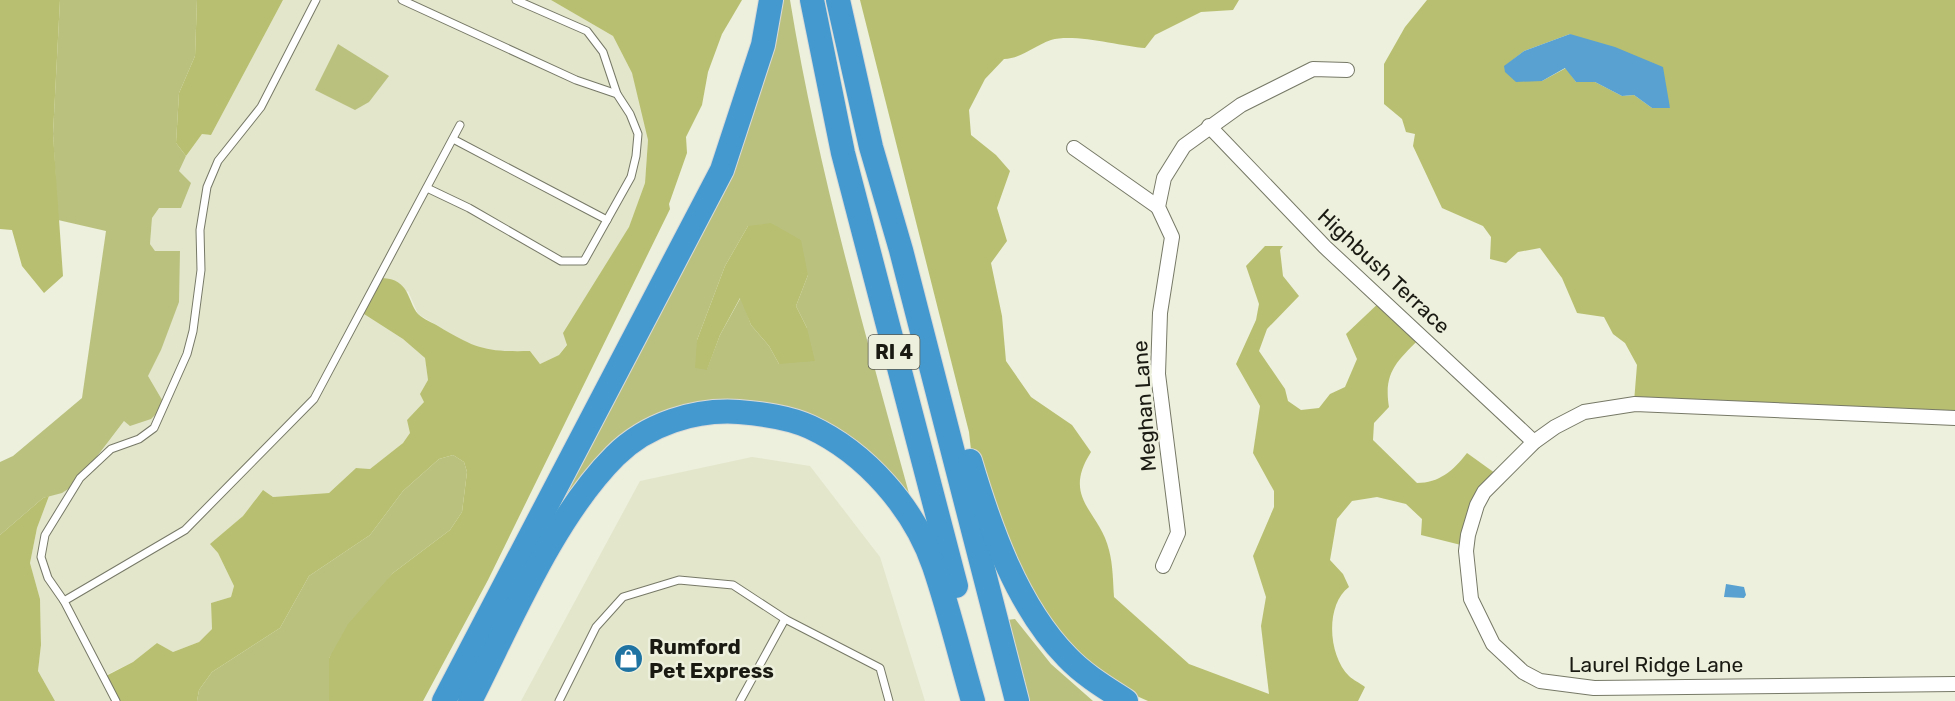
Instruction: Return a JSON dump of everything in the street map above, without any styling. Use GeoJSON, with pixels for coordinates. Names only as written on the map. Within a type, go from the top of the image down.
{"type":"FeatureCollection","features":[{"type":"Feature","properties":{"kind":"highway"},"geometry":{"type":"LineString","coordinates":[[444,701],[722,170],[764,45],[771,0]]}},
{"type":"Feature","properties":{"kind":"highway","name":"RI 4"},"geometry":{"type":"LineString","coordinates":[[812,0],[843,153],[987,701]]}},
{"type":"Feature","properties":{"kind":"highway","name":"RI 4"},"geometry":{"type":"LineString","coordinates":[[838,0],[871,147],[1017,701]]}},
{"type":"Feature","properties":{"kind":"highway"},"geometry":{"type":"LineString","coordinates":[[900,250],[952,391],[980,492],[1013,574],[1046,631],[1066,657],[1084,673],[1126,701]]}},
{"type":"Feature","properties":{"kind":"highway"},"geometry":{"type":"LineString","coordinates":[[470,701],[551,545],[599,473],[617,454],[648,432],[680,417],[707,412],[734,412],[778,417],[810,428],[840,445],[873,472],[896,496],[910,518],[933,565],[973,701]]}},
{"type":"Feature","properties":{"kind":"street"},"geometry":{"type":"LineString","coordinates":[[1074,148],[1158,207],[1164,178],[1184,146],[1209,126],[1241,105],[1313,69],[1347,70]]}},
{"type":"Feature","properties":{"kind":"street","name":"Highbush Terrace"},"geometry":{"type":"LineString","coordinates":[[1209,126],[1325,247],[1534,442]]}},
{"type":"Feature","properties":{"kind":"street","name":"Meghan Lane"},"geometry":{"type":"LineString","coordinates":[[1158,207],[1172,237],[1160,314],[1158,374],[1178,533],[1163,567]]}},
{"type":"Feature","properties":{"kind":"street","name":"Laurel Ridge Lane"},"geometry":{"type":"LineString","coordinates":[[1955,418],[1635,404],[1584,412],[1555,427],[1534,442],[1484,492],[1472,520],[1466,551],[1468,583],[1477,615],[1493,644],[1523,672],[1552,684],[1594,688],[1955,684]]}},
{"type":"Feature","properties":{"kind":"lane"},"geometry":{"type":"LineString","coordinates":[[116,701],[64,601],[48,578],[41,557],[45,535],[80,478],[111,448],[139,439],[154,428],[187,354],[193,331],[201,270],[200,230],[207,187],[218,161],[261,107],[316,0]]}},
{"type":"Feature","properties":{"kind":"lane"},"geometry":{"type":"LineString","coordinates":[[402,0],[576,80],[617,94]]}},
{"type":"Feature","properties":{"kind":"lane"},"geometry":{"type":"LineString","coordinates":[[427,188],[469,208],[561,261],[584,261],[631,177],[638,134],[630,114],[617,94],[603,52],[587,31],[516,0]]}},
{"type":"Feature","properties":{"kind":"lane"},"geometry":{"type":"LineString","coordinates":[[64,601],[185,530],[314,399],[460,125]]}},
{"type":"Feature","properties":{"kind":"lane"},"geometry":{"type":"LineString","coordinates":[[453,139],[607,220]]}},
{"type":"Feature","properties":{"kind":"lane"},"geometry":{"type":"LineString","coordinates":[[559,701],[596,627],[623,597],[679,580],[733,585],[785,619],[880,668],[889,701]]}},
{"type":"Feature","properties":{"kind":"lane"},"geometry":{"type":"LineString","coordinates":[[740,701],[785,619]]}},
{"type":"Feature","properties":{"kind":"shaded area"},"geometry":{"type":"Polygon","coordinates":[[[283,0],[551,0],[613,36],[632,73],[645,119],[648,140],[645,183],[629,228],[564,333],[567,344],[559,355],[540,364],[530,351],[490,352],[469,345],[418,314],[408,291],[364,314],[403,339],[425,358],[428,380],[424,402],[407,420],[411,433],[403,443],[370,469],[356,468],[329,493],[273,497],[262,491],[243,516],[211,544],[218,553],[234,586],[231,597],[211,603],[212,629],[199,642],[173,652],[157,643],[133,662],[104,676],[115,701],[55,701],[38,671],[41,645],[40,599],[30,563],[37,528],[49,496],[77,484],[124,421],[161,350],[180,251],[155,251],[150,244],[152,218],[186,156],[202,134],[211,135],[283,0]]]}},
{"type":"Feature","properties":{"kind":"shaded area"},"geometry":{"type":"Polygon","coordinates":[[[752,457],[810,466],[880,557],[925,701],[521,701],[640,481],[752,457]]]}},
{"type":"Feature","properties":{"kind":"green space"},"geometry":{"type":"Polygon","coordinates":[[[0,0],[60,0],[53,134],[63,276],[44,293],[22,266],[12,230],[0,229],[0,0]]]}},
{"type":"Feature","properties":{"kind":"green space"},"geometry":{"type":"Polygon","coordinates":[[[60,0],[197,0],[195,56],[179,93],[176,143],[186,156],[179,171],[191,183],[181,208],[159,208],[152,218],[150,244],[155,251],[180,251],[179,302],[161,350],[148,376],[165,405],[151,419],[130,426],[124,421],[76,484],[62,493],[43,498],[0,535],[0,462],[13,456],[82,398],[106,231],[58,220],[53,134],[60,0]]]}},
{"type":"Feature","properties":{"kind":"green space"},"geometry":{"type":"Polygon","coordinates":[[[197,0],[283,0],[211,135],[202,134],[186,156],[176,143],[179,93],[195,56],[197,0]]]}},
{"type":"Feature","properties":{"kind":"green space"},"geometry":{"type":"Polygon","coordinates":[[[551,0],[742,0],[722,34],[708,72],[702,105],[686,137],[687,153],[669,204],[670,209],[488,580],[423,701],[329,701],[329,658],[348,624],[393,573],[450,530],[462,512],[467,472],[464,462],[453,455],[439,459],[403,491],[370,535],[309,576],[280,628],[212,672],[199,690],[197,701],[115,701],[104,677],[133,662],[157,643],[173,652],[199,642],[212,629],[211,603],[231,597],[234,586],[218,553],[210,544],[243,516],[263,490],[273,497],[329,493],[356,468],[370,469],[403,443],[410,433],[407,420],[424,402],[420,394],[428,380],[425,358],[403,339],[364,314],[363,309],[382,278],[391,279],[403,286],[420,316],[482,348],[530,351],[540,364],[559,355],[567,345],[563,333],[629,227],[645,183],[648,140],[632,73],[613,36],[551,0]]]}},
{"type":"Feature","properties":{"kind":"green space"},"geometry":{"type":"Polygon","coordinates":[[[780,0],[790,0],[801,64],[829,192],[913,508],[823,429],[700,409],[588,469],[564,500],[558,501],[722,190],[780,0]],[[748,226],[725,266],[697,340],[707,369],[720,335],[741,297],[751,325],[769,346],[779,364],[807,328],[796,306],[808,275],[748,226]]]}},
{"type":"Feature","properties":{"kind":"green space"},"geometry":{"type":"Polygon","coordinates":[[[860,0],[1239,0],[1233,10],[1201,12],[1155,35],[1145,48],[1061,38],[1004,59],[985,79],[969,110],[971,135],[996,155],[1010,171],[997,208],[1007,241],[991,263],[1002,316],[1006,361],[1031,397],[1072,425],[1091,452],[1083,468],[1080,482],[1081,493],[1109,550],[1114,597],[1189,664],[1269,694],[1261,626],[1266,597],[1253,556],[1274,507],[1274,491],[1253,453],[1260,406],[1236,364],[1256,320],[1259,304],[1246,266],[1265,246],[1283,246],[1280,250],[1283,276],[1299,296],[1267,329],[1259,351],[1285,389],[1288,401],[1301,410],[1319,408],[1330,394],[1345,387],[1357,359],[1346,334],[1383,299],[1421,337],[1399,360],[1390,375],[1389,407],[1374,423],[1373,440],[1417,483],[1432,481],[1445,475],[1467,453],[1499,476],[1486,494],[1465,546],[1421,535],[1422,519],[1406,504],[1377,497],[1352,501],[1337,519],[1330,560],[1343,574],[1349,587],[1341,595],[1336,606],[1332,630],[1333,643],[1342,667],[1365,687],[1358,701],[1148,701],[1114,686],[1060,635],[1017,577],[971,450],[969,432],[860,0]]]}},
{"type":"Feature","properties":{"kind":"green space"},"geometry":{"type":"Polygon","coordinates":[[[1427,0],[1955,0],[1955,421],[1634,402],[1637,365],[1625,343],[1613,334],[1604,317],[1577,313],[1562,278],[1540,248],[1518,252],[1506,263],[1490,259],[1491,237],[1483,226],[1442,208],[1413,146],[1415,134],[1406,132],[1402,119],[1384,104],[1384,64],[1405,27],[1427,0]],[[1570,34],[1524,51],[1505,66],[1542,81],[1566,68],[1576,82],[1595,82],[1622,96],[1634,95],[1652,108],[1670,108],[1668,104],[1570,34]]]}},
{"type":"Feature","properties":{"kind":"green space"},"geometry":{"type":"Polygon","coordinates":[[[338,44],[389,76],[369,102],[355,110],[315,90],[338,44]]]}},
{"type":"Feature","properties":{"kind":"green space"},"geometry":{"type":"Polygon","coordinates":[[[771,223],[801,240],[808,275],[796,306],[807,328],[815,361],[779,364],[769,346],[751,325],[740,298],[720,335],[707,370],[695,368],[697,340],[725,266],[748,226],[771,223]]]}},
{"type":"Feature","properties":{"kind":"green space"},"geometry":{"type":"Polygon","coordinates":[[[453,455],[464,462],[467,472],[462,512],[450,530],[393,573],[329,658],[329,701],[197,701],[199,690],[212,672],[280,628],[309,576],[370,535],[403,491],[439,459],[453,455]]]}},
{"type":"Feature","properties":{"kind":"green space"},"geometry":{"type":"Polygon","coordinates":[[[49,496],[37,528],[30,563],[40,599],[41,645],[38,671],[55,701],[0,701],[0,535],[43,498],[49,496]]]}},
{"type":"Feature","properties":{"kind":"green space"},"geometry":{"type":"Polygon","coordinates":[[[1015,619],[1051,664],[1093,701],[1028,701],[1007,620],[1015,619]]]}},
{"type":"Feature","properties":{"kind":"water"},"geometry":{"type":"Polygon","coordinates":[[[1570,34],[1615,47],[1663,67],[1670,108],[1652,108],[1634,95],[1622,96],[1595,82],[1576,82],[1565,68],[1542,81],[1516,82],[1505,72],[1504,66],[1524,51],[1570,34]]]}},
{"type":"Feature","properties":{"kind":"water"},"geometry":{"type":"Polygon","coordinates":[[[1726,584],[1744,587],[1746,595],[1744,598],[1724,597],[1726,584]]]}},
{"type":"Feature","properties":{"kind":"place","name":"Rumford Pet Express"},"geometry":{"type":"Point","coordinates":[628,658]}}]}
